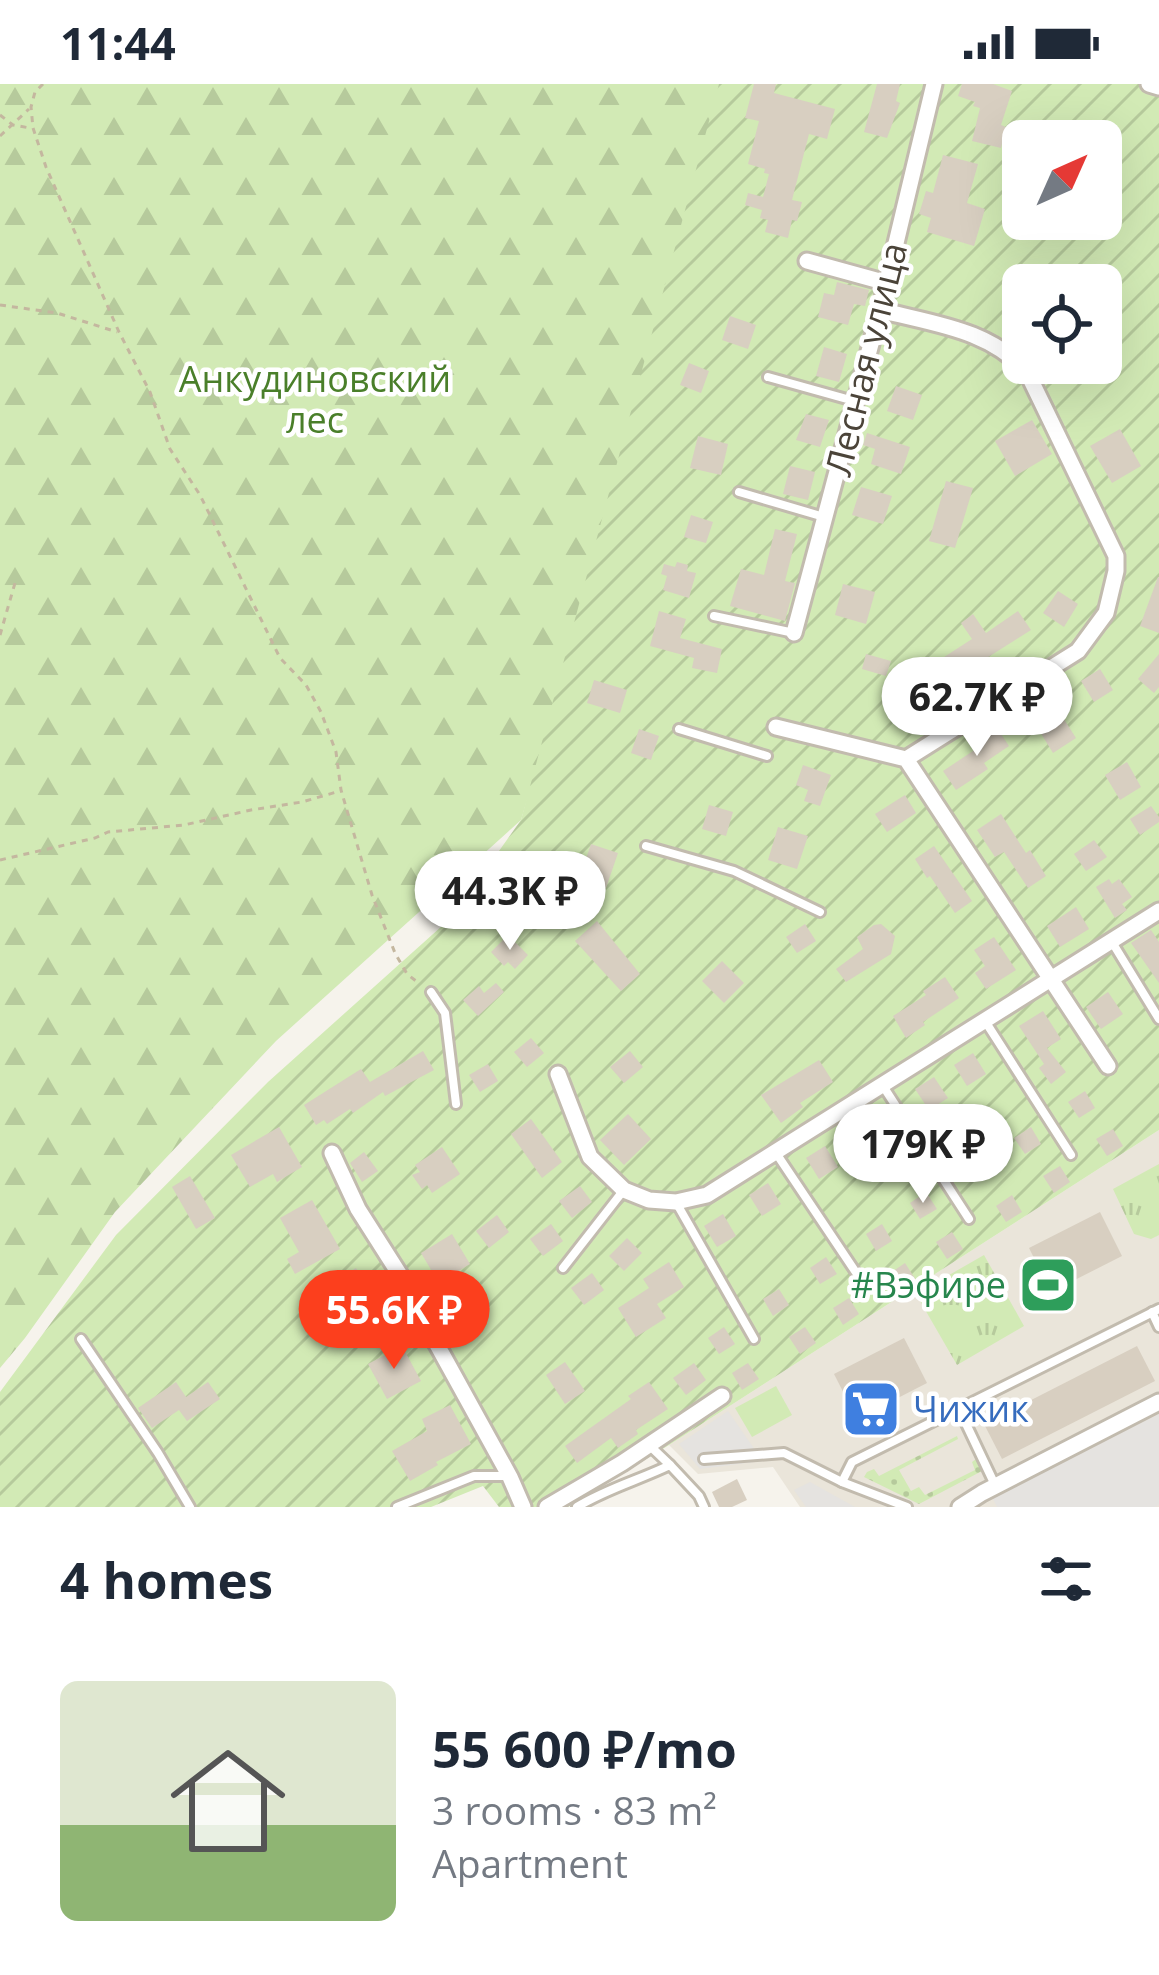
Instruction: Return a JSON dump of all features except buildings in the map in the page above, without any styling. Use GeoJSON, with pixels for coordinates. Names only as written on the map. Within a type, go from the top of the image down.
{"type":"FeatureCollection","features":[{"type":"Feature","properties":{"kind":"street","name":"Лесная улица"},"geometry":{"type":"LineString","coordinates":[[794,633],[887,284],[934,84]]}},
{"type":"Feature","properties":{"kind":"street"},"geometry":{"type":"LineString","coordinates":[[1149,84],[1159,87]]}},
{"type":"Feature","properties":{"kind":"street"},"geometry":{"type":"LineString","coordinates":[[807,261],[887,284]]}},
{"type":"Feature","properties":{"kind":"street"},"geometry":{"type":"LineString","coordinates":[[880,310],[983,337],[1012,356],[1027,372],[1116,556],[1106,613],[1078,651],[906,759]]}},
{"type":"Feature","properties":{"kind":"street"},"geometry":{"type":"LineString","coordinates":[[776,727],[906,759],[1108,1066]]}},
{"type":"Feature","properties":{"kind":"street"},"geometry":{"type":"LineString","coordinates":[[558,1074],[590,1157],[624,1190],[649,1200],[676,1202],[707,1195],[1159,911]]}},
{"type":"Feature","properties":{"kind":"street"},"geometry":{"type":"LineString","coordinates":[[332,1154],[358,1210],[414,1297],[524,1507]]}},
{"type":"Feature","properties":{"kind":"street"},"geometry":{"type":"LineString","coordinates":[[547,1507],[722,1396]]}},
{"type":"Feature","properties":{"kind":"street"},"geometry":{"type":"LineString","coordinates":[[960,1507],[1159,1402]]}},
{"type":"Feature","properties":{"kind":"lane"},"geometry":{"type":"LineString","coordinates":[[768,376],[856,401]]}},
{"type":"Feature","properties":{"kind":"lane"},"geometry":{"type":"LineString","coordinates":[[739,492],[825,517]]}},
{"type":"Feature","properties":{"kind":"lane"},"geometry":{"type":"LineString","coordinates":[[714,616],[794,633]]}},
{"type":"Feature","properties":{"kind":"lane"},"geometry":{"type":"LineString","coordinates":[[679,729],[767,756]]}},
{"type":"Feature","properties":{"kind":"lane"},"geometry":{"type":"LineString","coordinates":[[646,846],[734,871],[820,912]]}},
{"type":"Feature","properties":{"kind":"lane"},"geometry":{"type":"LineString","coordinates":[[1112,941],[1159,1019]]}},
{"type":"Feature","properties":{"kind":"lane"},"geometry":{"type":"LineString","coordinates":[[431,992],[445,1013],[456,1104]]}},
{"type":"Feature","properties":{"kind":"lane"},"geometry":{"type":"LineString","coordinates":[[985,1020],[1071,1155]]}},
{"type":"Feature","properties":{"kind":"lane"},"geometry":{"type":"LineString","coordinates":[[882,1085],[969,1220]]}},
{"type":"Feature","properties":{"kind":"lane"},"geometry":{"type":"LineString","coordinates":[[776,1152],[863,1283]]}},
{"type":"Feature","properties":{"kind":"lane"},"geometry":{"type":"LineString","coordinates":[[563,1268],[624,1190]]}},
{"type":"Feature","properties":{"kind":"lane"},"geometry":{"type":"LineString","coordinates":[[676,1202],[754,1339]]}},
{"type":"Feature","properties":{"kind":"lane"},"geometry":{"type":"LineString","coordinates":[[842,1482],[852,1462],[1155,1311],[1159,1327]]}},
{"type":"Feature","properties":{"kind":"lane"},"geometry":{"type":"LineString","coordinates":[[81,1340],[190,1507]]}},
{"type":"Feature","properties":{"kind":"lane"},"geometry":{"type":"LineString","coordinates":[[959,1409],[989,1495]]}},
{"type":"Feature","properties":{"kind":"lane"},"geometry":{"type":"LineString","coordinates":[[649,1445],[704,1507]]}},
{"type":"Feature","properties":{"kind":"lane"},"geometry":{"type":"LineString","coordinates":[[704,1460],[784,1453],[907,1507]]}},
{"type":"Feature","properties":{"kind":"lane"},"geometry":{"type":"LineString","coordinates":[[577,1507],[670,1466]]}},
{"type":"Feature","properties":{"kind":"lane"},"geometry":{"type":"LineString","coordinates":[[397,1507],[474,1476],[510,1477]]}},
{"type":"Feature","properties":{"kind":"path"},"geometry":{"type":"LineString","coordinates":[[40,84],[32,107],[33,128],[46,167],[150,392],[170,449],[200,495],[280,658],[306,685],[321,712],[337,752],[341,790],[372,896],[407,974],[431,992]]}},
{"type":"Feature","properties":{"kind":"path"},"geometry":{"type":"LineString","coordinates":[[0,136],[32,107]]}},
{"type":"Feature","properties":{"kind":"path"},"geometry":{"type":"LineString","coordinates":[[0,115],[13,125],[33,128]]}},
{"type":"Feature","properties":{"kind":"path"},"geometry":{"type":"LineString","coordinates":[[0,305],[57,313],[119,332]]}},
{"type":"Feature","properties":{"kind":"path"},"geometry":{"type":"LineString","coordinates":[[0,634],[15,583]]}},
{"type":"Feature","properties":{"kind":"path"},"geometry":{"type":"LineString","coordinates":[[0,860],[108,832],[184,825],[341,790]]}},
{"type":"Feature","properties":{"kind":"shaded area"},"geometry":{"type":"Polygon","coordinates":[[[1159,1130],[1159,1507],[800,1507],[773,1467],[698,1474],[669,1445],[1159,1130]]]}},
{"type":"Feature","properties":{"kind":"shaded area"},"geometry":{"type":"Polygon","coordinates":[[[728,1411],[755,1450],[754,1462],[700,1469],[679,1444],[728,1411]]]}},
{"type":"Feature","properties":{"kind":"shaded area"},"geometry":{"type":"Polygon","coordinates":[[[1159,1414],[1159,1505],[997,1507],[992,1497],[1159,1414]]]}},
{"type":"Feature","properties":{"kind":"shaded area"},"geometry":{"type":"Polygon","coordinates":[[[810,1482],[855,1507],[806,1507],[794,1490],[810,1482]]]}},
{"type":"Feature","properties":{"kind":"green space","name":"Анкудиновский лес"},"geometry":{"type":"Polygon","coordinates":[[[0,84],[741,84],[521,820],[276,1041],[115,1212],[0,1368],[0,84]]]}},
{"type":"Feature","properties":{"kind":"green space"},"geometry":{"type":"Polygon","coordinates":[[[719,84],[1159,84],[1159,1130],[568,1507],[499,1507],[483,1486],[431,1507],[0,1507],[0,1392],[116,1235],[268,1082],[452,917],[521,820],[719,84]]]}},
{"type":"Feature","properties":{"kind":"green space"},"geometry":{"type":"Polygon","coordinates":[[[1159,1164],[1159,1235],[1151,1239],[1134,1234],[1113,1189],[1159,1164]]]}},
{"type":"Feature","properties":{"kind":"green space"},"geometry":{"type":"Polygon","coordinates":[[[984,1255],[1024,1326],[957,1365],[916,1294],[984,1255]]]}},
{"type":"Feature","properties":{"kind":"green space"},"geometry":{"type":"Polygon","coordinates":[[[776,1386],[792,1415],[752,1437],[735,1408],[776,1386]]]}},
{"type":"Feature","properties":{"kind":"green space"},"geometry":{"type":"Polygon","coordinates":[[[957,1436],[899,1470],[911,1491],[919,1487],[925,1495],[975,1470],[972,1462],[976,1459],[982,1471],[919,1504],[864,1477],[874,1469],[879,1476],[957,1436]]]}},
{"type":"Feature","properties":{"kind":"place","name":"#Вэфире"},"geometry":{"type":"Point","coordinates":[1048,1285]}},
{"type":"Feature","properties":{"kind":"place","name":"Чижик"},"geometry":{"type":"Point","coordinates":[871,1409]}}]}
